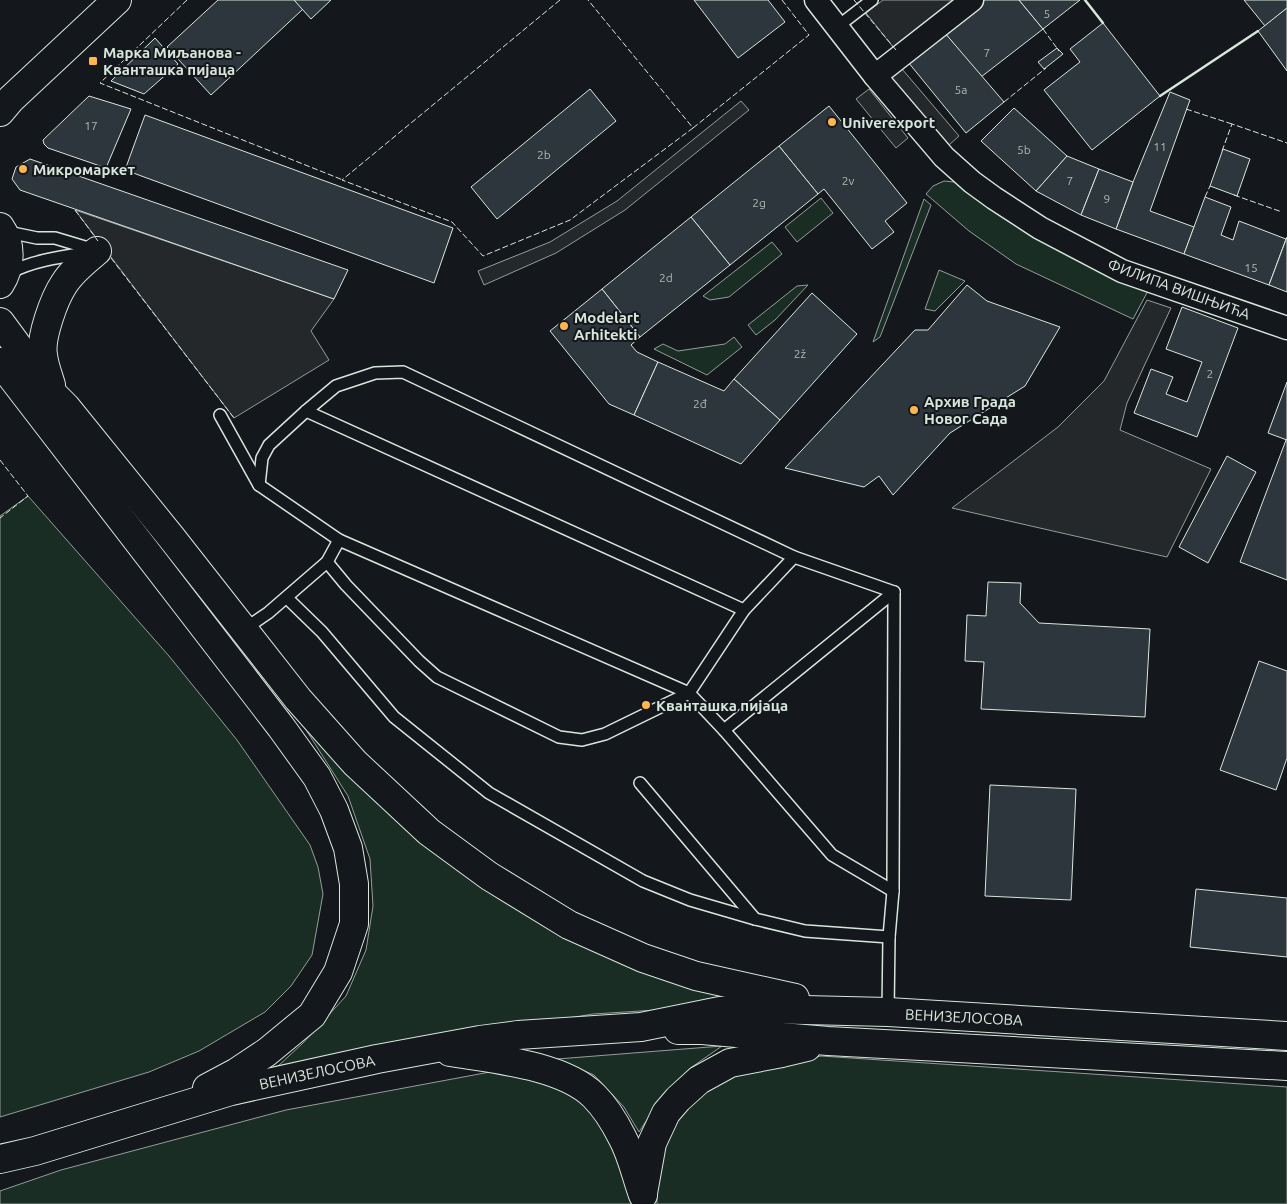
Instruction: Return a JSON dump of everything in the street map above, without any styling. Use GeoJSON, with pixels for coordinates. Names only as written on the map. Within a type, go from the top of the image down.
{"type":"FeatureCollection","features":[{"type":"Feature","properties":{"kind":"main road"},"geometry":{"type":"LineString","coordinates":[[1,110],[117,0]]}},
{"type":"Feature","properties":{"kind":"main road"},"geometry":{"type":"LineString","coordinates":[[1,229],[8,245],[9,260],[3,280]]}},
{"type":"Feature","properties":{"kind":"main road"},"geometry":{"type":"LineString","coordinates":[[53,394],[42,354],[45,331],[64,284],[96,250]]}},
{"type":"Feature","properties":{"kind":"main road"},"geometry":{"type":"LineString","coordinates":[[0,322],[53,394],[66,407],[165,529],[298,699],[355,764],[430,832],[504,885],[569,925],[651,962],[696,976],[858,1011]]}},
{"type":"Feature","properties":{"kind":"main road"},"geometry":{"type":"LineString","coordinates":[[0,362],[277,722],[317,777],[334,810],[348,848],[354,884],[354,924],[338,972],[312,1014],[267,1052],[244,1067],[155,1116]]}},
{"type":"Feature","properties":{"kind":"main road"},"geometry":{"type":"LineString","coordinates":[[0,383],[65,447]]}},
{"type":"Feature","properties":{"kind":"main road","name":"ВЕНИЗЕЛОСОВА"},"geometry":{"type":"LineString","coordinates":[[0,1159],[35,1151],[155,1116],[231,1091],[377,1059],[518,1035],[641,1027],[720,1011],[763,1009],[888,1012],[1287,1036]]}},
{"type":"Feature","properties":{"kind":"main road","name":"ВЕНИЗЕЛОСОВА"},"geometry":{"type":"LineString","coordinates":[[641,1027],[828,1041],[1287,1066]]}},
{"type":"Feature","properties":{"kind":"main road"},"geometry":{"type":"LineString","coordinates":[[643,1199],[652,1143],[666,1113],[699,1080],[730,1063],[782,1054],[828,1041]]}},
{"type":"Feature","properties":{"kind":"main road"},"geometry":{"type":"LineString","coordinates":[[432,1049],[522,1064],[549,1071],[571,1080],[593,1095],[608,1113],[623,1138],[643,1199]]}},
{"type":"Feature","properties":{"kind":"street","name":"ФИЛИПА ВИШЊИЋА"},"geometry":{"type":"LineString","coordinates":[[816,0],[875,76],[944,157],[972,182],[1040,228],[1122,271],[1287,328]]}},
{"type":"Feature","properties":{"kind":"street"},"geometry":{"type":"LineString","coordinates":[[875,76],[972,0]]}},
{"type":"Feature","properties":{"kind":"lane"},"geometry":{"type":"LineString","coordinates":[[837,28],[872,0]]}},
{"type":"Feature","properties":{"kind":"lane"},"geometry":{"type":"LineString","coordinates":[[1,229],[37,238],[55,238],[96,250]]}},
{"type":"Feature","properties":{"kind":"lane"},"geometry":{"type":"LineString","coordinates":[[3,280],[22,266],[96,250]]}},
{"type":"Feature","properties":{"kind":"lane"},"geometry":{"type":"LineString","coordinates":[[259,484],[262,458],[270,445],[336,386],[375,373],[403,372],[794,556],[894,592]]}},
{"type":"Feature","properties":{"kind":"lane"},"geometry":{"type":"LineString","coordinates":[[306,411],[744,610]]}},
{"type":"Feature","properties":{"kind":"lane"},"geometry":{"type":"LineString","coordinates":[[220,415],[259,484],[339,540],[689,693],[724,730],[832,855],[893,891]]}},
{"type":"Feature","properties":{"kind":"lane"},"geometry":{"type":"LineString","coordinates":[[243,630],[287,598],[327,562],[339,540]]}},
{"type":"Feature","properties":{"kind":"lane"},"geometry":{"type":"LineString","coordinates":[[327,562],[346,585],[412,654],[437,677],[560,736],[582,740],[605,734],[689,693],[744,610],[794,556]]}},
{"type":"Feature","properties":{"kind":"lane"},"geometry":{"type":"LineString","coordinates":[[724,730],[894,592]]}},
{"type":"Feature","properties":{"kind":"lane"},"geometry":{"type":"LineString","coordinates":[[888,1012],[889,937],[893,891],[894,592]]}},
{"type":"Feature","properties":{"kind":"lane"},"geometry":{"type":"LineString","coordinates":[[287,598],[322,632],[394,717],[489,793],[643,880],[690,900],[805,931],[889,937]]}},
{"type":"Feature","properties":{"kind":"lane"},"geometry":{"type":"LineString","coordinates":[[640,783],[755,919]]}},
{"type":"Feature","properties":{"kind":"green space"},"geometry":{"type":"Polygon","coordinates":[[[944,181],[954,182],[1149,289],[1133,319],[1016,264],[969,231],[926,194],[933,186],[944,181]]]}},
{"type":"Feature","properties":{"kind":"green space"},"geometry":{"type":"Polygon","coordinates":[[[821,198],[833,213],[797,242],[785,227],[821,198]]]}},
{"type":"Feature","properties":{"kind":"green space"},"geometry":{"type":"Polygon","coordinates":[[[924,199],[931,205],[880,337],[873,342],[924,199]]]}},
{"type":"Feature","properties":{"kind":"green space"},"geometry":{"type":"Polygon","coordinates":[[[772,242],[782,254],[729,297],[710,300],[703,296],[772,242]]]}},
{"type":"Feature","properties":{"kind":"green space"},"geometry":{"type":"Polygon","coordinates":[[[939,270],[965,281],[935,311],[925,309],[939,270]]]}},
{"type":"Feature","properties":{"kind":"green space"},"geometry":{"type":"Polygon","coordinates":[[[808,285],[775,320],[756,335],[748,325],[797,286],[808,285]]]}},
{"type":"Feature","properties":{"kind":"green space"},"geometry":{"type":"Polygon","coordinates":[[[734,337],[742,347],[707,375],[654,349],[663,344],[678,351],[725,344],[734,337]]]}},
{"type":"Feature","properties":{"kind":"green space"},"geometry":{"type":"Polygon","coordinates":[[[28,496],[169,656],[237,740],[310,845],[318,867],[323,894],[312,955],[291,986],[265,1012],[199,1051],[149,1072],[0,1117],[0,516],[28,496]]]}},
{"type":"Feature","properties":{"kind":"green space"},"geometry":{"type":"Polygon","coordinates":[[[303,725],[428,842],[731,999],[688,1008],[593,1014],[277,1067],[303,1043],[346,996],[366,950],[373,906],[370,859],[348,796],[303,725]]]}},
{"type":"Feature","properties":{"kind":"green space"},"geometry":{"type":"Polygon","coordinates":[[[722,1046],[689,1069],[665,1092],[639,1132],[624,1107],[594,1075],[557,1059],[722,1046]]]}},
{"type":"Feature","properties":{"kind":"green space"},"geometry":{"type":"Polygon","coordinates":[[[821,1056],[1287,1087],[1287,1204],[657,1204],[657,1172],[677,1110],[725,1076],[821,1056]]]}},
{"type":"Feature","properties":{"kind":"green space"},"geometry":{"type":"Polygon","coordinates":[[[490,1072],[534,1077],[593,1105],[615,1137],[632,1190],[632,1204],[0,1204],[0,1191],[61,1170],[286,1110],[490,1072]]]}},
{"type":"Feature","properties":{"kind":"shaded area"},"geometry":{"type":"Polygon","coordinates":[[[883,0],[962,0],[897,52],[866,13],[883,0]]]}},
{"type":"Feature","properties":{"kind":"shaded area"},"geometry":{"type":"Polygon","coordinates":[[[902,69],[959,136],[949,145],[891,78],[902,69]]]}},
{"type":"Feature","properties":{"kind":"shaded area"},"geometry":{"type":"Polygon","coordinates":[[[869,89],[908,138],[896,148],[856,99],[869,89]]]}},
{"type":"Feature","properties":{"kind":"shaded area"},"geometry":{"type":"Polygon","coordinates":[[[741,101],[749,110],[625,210],[556,253],[484,285],[478,271],[550,242],[617,201],[741,101]]]}},
{"type":"Feature","properties":{"kind":"shaded area"},"geometry":{"type":"Polygon","coordinates":[[[75,210],[334,299],[311,331],[329,360],[234,418],[75,210]]]}},
{"type":"Feature","properties":{"kind":"shaded area"},"geometry":{"type":"Polygon","coordinates":[[[1147,300],[1171,308],[1127,403],[1120,430],[1211,469],[1167,557],[952,508],[1058,427],[1104,381],[1147,300]]]}},
{"type":"Feature","properties":{"kind":"building"},"geometry":{"type":"Polygon","coordinates":[[[218,0],[294,0],[303,9],[211,95],[167,47],[218,0]]]}},
{"type":"Feature","properties":{"kind":"building"},"geometry":{"type":"Polygon","coordinates":[[[294,0],[331,0],[311,19],[294,0]]]}},
{"type":"Feature","properties":{"kind":"building"},"geometry":{"type":"Polygon","coordinates":[[[694,0],[768,0],[785,22],[738,58],[694,0]]]}},
{"type":"Feature","properties":{"kind":"building"},"geometry":{"type":"Polygon","coordinates":[[[984,0],[1019,0],[1043,29],[981,77],[944,32],[984,0]]]}},
{"type":"Feature","properties":{"kind":"building"},"geometry":{"type":"Polygon","coordinates":[[[1019,0],[1080,0],[1043,29],[1019,0]]]}},
{"type":"Feature","properties":{"kind":"building"},"geometry":{"type":"Polygon","coordinates":[[[1244,0],[1287,0],[1287,8],[1265,26],[1244,0]]]}},
{"type":"Feature","properties":{"kind":"building"},"geometry":{"type":"Polygon","coordinates":[[[1287,8],[1287,71],[1258,31],[1287,8]]]}},
{"type":"Feature","properties":{"kind":"building"},"geometry":{"type":"Polygon","coordinates":[[[1103,23],[1160,96],[1092,150],[1044,90],[1080,62],[1070,49],[1103,23]]]}},
{"type":"Feature","properties":{"kind":"building"},"geometry":{"type":"Polygon","coordinates":[[[944,32],[1004,102],[966,133],[908,62],[944,32]]]}},
{"type":"Feature","properties":{"kind":"building"},"geometry":{"type":"Polygon","coordinates":[[[155,38],[178,64],[144,94],[111,81],[155,38]]]}},
{"type":"Feature","properties":{"kind":"building"},"geometry":{"type":"Polygon","coordinates":[[[1057,48],[1063,54],[1044,69],[1038,62],[1057,48]]]}},
{"type":"Feature","properties":{"kind":"building"},"geometry":{"type":"Polygon","coordinates":[[[590,89],[616,121],[497,219],[471,187],[590,89]]]}},
{"type":"Feature","properties":{"kind":"building"},"geometry":{"type":"Polygon","coordinates":[[[1170,92],[1190,100],[1150,211],[1194,227],[1184,254],[1116,229],[1170,92]]]}},
{"type":"Feature","properties":{"kind":"building"},"geometry":{"type":"Polygon","coordinates":[[[89,96],[131,109],[106,168],[48,148],[43,140],[89,96]]]}},
{"type":"Feature","properties":{"kind":"building"},"geometry":{"type":"Polygon","coordinates":[[[829,106],[907,203],[885,221],[894,232],[872,249],[824,189],[818,194],[779,146],[829,106]]]}},
{"type":"Feature","properties":{"kind":"building"},"geometry":{"type":"Polygon","coordinates":[[[1014,108],[1067,156],[1036,191],[981,141],[1014,108]]]}},
{"type":"Feature","properties":{"kind":"building"},"geometry":{"type":"Polygon","coordinates":[[[145,115],[453,228],[434,283],[125,170],[145,115]]]}},
{"type":"Feature","properties":{"kind":"building"},"geometry":{"type":"Polygon","coordinates":[[[779,146],[818,194],[730,265],[691,217],[779,146]]]}},
{"type":"Feature","properties":{"kind":"building"},"geometry":{"type":"Polygon","coordinates":[[[1223,149],[1250,159],[1237,196],[1210,186],[1223,149]]]}},
{"type":"Feature","properties":{"kind":"building"},"geometry":{"type":"Polygon","coordinates":[[[1067,156],[1099,169],[1081,215],[1036,191],[1067,156]]]}},
{"type":"Feature","properties":{"kind":"building"},"geometry":{"type":"Polygon","coordinates":[[[30,159],[348,270],[334,299],[20,190],[12,179],[16,167],[30,159]]]}},
{"type":"Feature","properties":{"kind":"building"},"geometry":{"type":"Polygon","coordinates":[[[1099,169],[1133,182],[1116,229],[1081,215],[1099,169]]]}},
{"type":"Feature","properties":{"kind":"building"},"geometry":{"type":"Polygon","coordinates":[[[1205,197],[1231,207],[1221,235],[1233,240],[1239,221],[1286,239],[1269,285],[1184,254],[1205,197]]]}},
{"type":"Feature","properties":{"kind":"building"},"geometry":{"type":"Polygon","coordinates":[[[691,217],[730,265],[640,337],[602,289],[691,217]]]}},
{"type":"Feature","properties":{"kind":"building"},"geometry":{"type":"Polygon","coordinates":[[[1287,237],[1287,292],[1269,285],[1287,237]]]}},
{"type":"Feature","properties":{"kind":"building","name":"Архив Града Новог Сада"},"geometry":{"type":"Polygon","coordinates":[[[967,285],[987,301],[1060,327],[1025,386],[950,433],[893,495],[879,476],[864,487],[785,468],[915,330],[928,330],[967,285]]]}},
{"type":"Feature","properties":{"kind":"building"},"geometry":{"type":"Polygon","coordinates":[[[602,289],[640,337],[631,345],[637,352],[658,362],[634,415],[609,404],[550,331],[602,289]]]}},
{"type":"Feature","properties":{"kind":"building"},"geometry":{"type":"Polygon","coordinates":[[[812,293],[857,334],[780,420],[734,379],[812,293]]]}},
{"type":"Feature","properties":{"kind":"building"},"geometry":{"type":"Polygon","coordinates":[[[1182,307],[1238,328],[1197,437],[1134,413],[1151,369],[1173,377],[1166,394],[1187,402],[1202,362],[1166,349],[1182,307]]]}},
{"type":"Feature","properties":{"kind":"building"},"geometry":{"type":"Polygon","coordinates":[[[658,362],[724,391],[734,379],[780,420],[741,464],[634,415],[658,362]]]}},
{"type":"Feature","properties":{"kind":"building"},"geometry":{"type":"Polygon","coordinates":[[[1287,382],[1287,440],[1268,433],[1287,382]]]}},
{"type":"Feature","properties":{"kind":"building"},"geometry":{"type":"Polygon","coordinates":[[[1287,440],[1287,580],[1240,562],[1287,440]]]}},
{"type":"Feature","properties":{"kind":"building"},"geometry":{"type":"Polygon","coordinates":[[[1227,456],[1256,472],[1208,563],[1179,547],[1227,456]]]}},
{"type":"Feature","properties":{"kind":"building"},"geometry":{"type":"Polygon","coordinates":[[[988,582],[1021,583],[1020,603],[1039,623],[1150,629],[1145,717],[981,709],[984,662],[965,661],[967,615],[986,616],[988,582]]]}},
{"type":"Feature","properties":{"kind":"building"},"geometry":{"type":"Polygon","coordinates":[[[1259,661],[1287,671],[1287,758],[1276,790],[1220,770],[1259,661]]]}},
{"type":"Feature","properties":{"kind":"building"},"geometry":{"type":"Polygon","coordinates":[[[990,785],[1076,789],[1071,900],[985,896],[990,785]]]}},
{"type":"Feature","properties":{"kind":"building"},"geometry":{"type":"Polygon","coordinates":[[[1196,889],[1287,898],[1287,957],[1190,947],[1196,889]]]}},
{"type":"Feature","properties":{"kind":"fence"},"geometry":{"type":"LineString","coordinates":[[187,0],[100,83],[343,180]]}},
{"type":"Feature","properties":{"kind":"fence"},"geometry":{"type":"LineString","coordinates":[[560,0],[342,180],[452,222],[483,256],[570,220],[693,128],[588,0]]}},
{"type":"Feature","properties":{"kind":"fence"},"geometry":{"type":"LineString","coordinates":[[693,128],[809,35],[782,0]]}},
{"type":"Feature","properties":{"kind":"fence"},"geometry":{"type":"LineString","coordinates":[[854,0],[896,50]]}},
{"type":"Feature","properties":{"kind":"fence"},"geometry":{"type":"LineString","coordinates":[[1043,29],[1059,51]]}},
{"type":"Feature","properties":{"kind":"fence"},"geometry":{"type":"LineString","coordinates":[[1004,102],[1046,68]]}},
{"type":"Feature","properties":{"kind":"fence"},"geometry":{"type":"LineString","coordinates":[[1186,109],[1232,124]]}},
{"type":"Feature","properties":{"kind":"fence"},"geometry":{"type":"LineString","coordinates":[[1222,151],[1232,124],[1287,143]]}},
{"type":"Feature","properties":{"kind":"fence"},"geometry":{"type":"LineString","coordinates":[[1205,197],[1210,186]]}},
{"type":"Feature","properties":{"kind":"fence"},"geometry":{"type":"LineString","coordinates":[[1234,195],[1282,212]]}},
{"type":"Feature","properties":{"kind":"fence"},"geometry":{"type":"LineString","coordinates":[[75,210],[98,241]]}},
{"type":"Feature","properties":{"kind":"fence"},"geometry":{"type":"LineString","coordinates":[[111,258],[234,418]]}},
{"type":"Feature","properties":{"kind":"fence"},"geometry":{"type":"LineString","coordinates":[[0,460],[28,496],[0,518]]}},
{"type":"Feature","properties":{"kind":"wall"},"geometry":{"type":"LineString","coordinates":[[1085,0],[1103,23]]}},
{"type":"Feature","properties":{"kind":"wall"},"geometry":{"type":"LineString","coordinates":[[1160,96],[1258,31]]}},
{"type":"Feature","properties":{"kind":"place","name":"Марка Миљанова - Кванташка пијаца"},"geometry":{"type":"Point","coordinates":[93,61]}},
{"type":"Feature","properties":{"kind":"place","name":"Univerexport"},"geometry":{"type":"Point","coordinates":[832,122]}},
{"type":"Feature","properties":{"kind":"place","name":"Микромаркет"},"geometry":{"type":"Point","coordinates":[23,169]}},
{"type":"Feature","properties":{"kind":"place","name":"Modelart Arhitekti"},"geometry":{"type":"Point","coordinates":[564,326]}},
{"type":"Feature","properties":{"kind":"place","name":"Архив Града Новог Сада"},"geometry":{"type":"Point","coordinates":[914,410]}},
{"type":"Feature","properties":{"kind":"place","name":"Кванташка пијаца"},"geometry":{"type":"Point","coordinates":[646,705]}}]}
